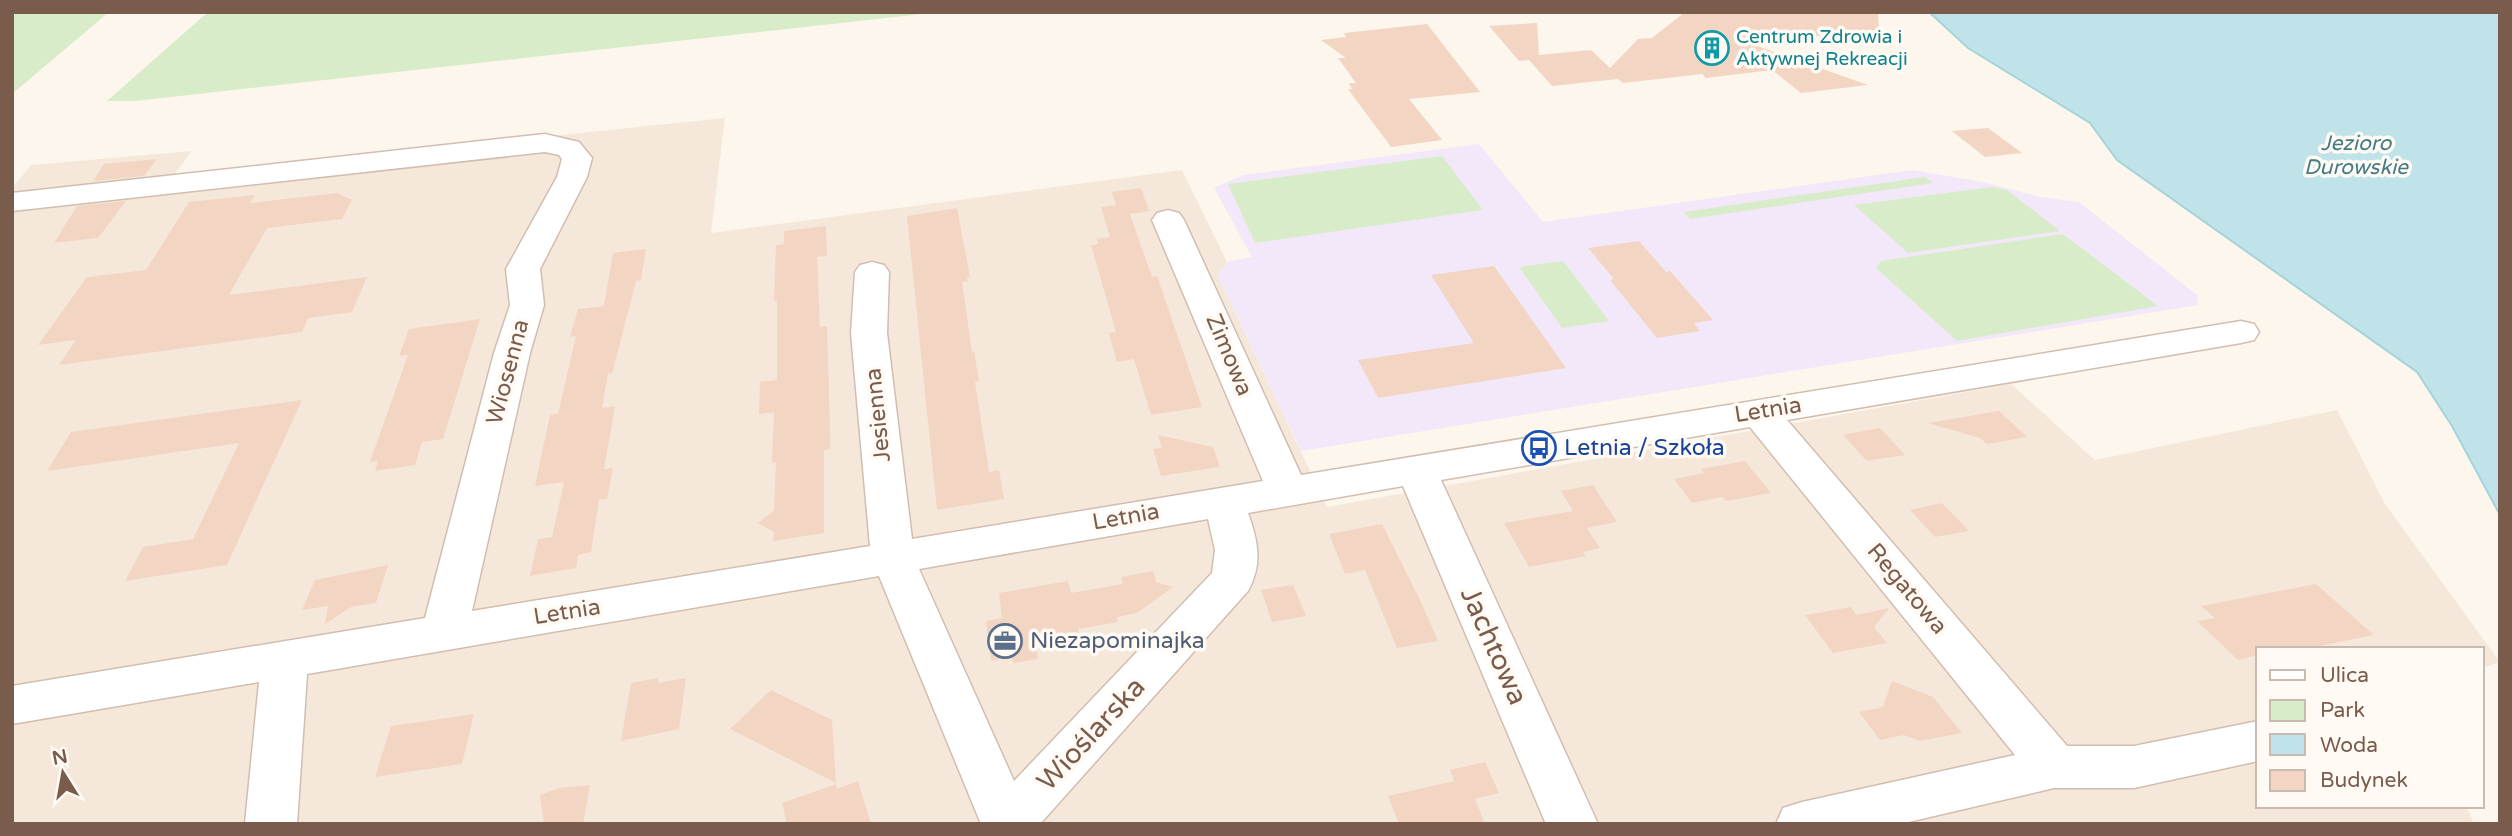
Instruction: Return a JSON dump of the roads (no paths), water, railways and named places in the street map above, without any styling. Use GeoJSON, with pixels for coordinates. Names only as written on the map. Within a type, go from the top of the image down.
{"type":"FeatureCollection","features":[{"type":"Feature","properties":{"kind":"street","name":"Wiosenna"},"geometry":{"type":"LineString","coordinates":[[12,202],[545,143],[569,148],[577,158],[566,189],[523,268],[527,305],[512,353],[444,632]]}},
{"type":"Feature","properties":{"kind":"street","name":"Zimowa"},"geometry":{"type":"LineString","coordinates":[[1168,220],[1287,490]]}},
{"type":"Feature","properties":{"kind":"street","name":"Jesienna"},"geometry":{"type":"LineString","coordinates":[[872,272],[869,333],[893,558]]}},
{"type":"Feature","properties":{"kind":"street","name":"Letnia"},"geometry":{"type":"LineString","coordinates":[[12,705],[2241,332]]}},
{"type":"Feature","properties":{"kind":"street","name":"Regatowa"},"geometry":{"type":"LineString","coordinates":[[1759,412],[2054,767]]}},
{"type":"Feature","properties":{"kind":"street","name":"Jachtowa"},"geometry":{"type":"LineString","coordinates":[[1416,469],[1572,824]]}},
{"type":"Feature","properties":{"kind":"street","name":"Wioślarska"},"geometry":{"type":"LineString","coordinates":[[893,558],[1007,824],[1233,579],[1239,565],[1238,550],[1223,501]]}},
{"type":"Feature","properties":{"kind":"street"},"geometry":{"type":"LineString","coordinates":[[271,824],[285,659]]}},
{"type":"Feature","properties":{"kind":"street"},"geometry":{"type":"LineString","coordinates":[[1802,824],[2054,767],[2134,767],[2256,741]]}},
{"type":"Feature","properties":{"kind":"water","name":"Jezioro Durowskie"},"geometry":{"type":"Polygon","coordinates":[[[1929,12],[2500,12],[2500,515],[2452,426],[2417,372],[2117,160],[2090,123],[1968,48],[1929,12]]]}},
{"type":"Feature","properties":{"kind":"place","name":"Centrum Zdrowia i Aktywnej Rekreacji"},"geometry":{"type":"Point","coordinates":[1712,48]}},
{"type":"Feature","properties":{"kind":"place","name":"Letnia / Szkoła"},"geometry":{"type":"Point","coordinates":[1539,448]}},
{"type":"Feature","properties":{"kind":"place","name":"Niezapominajka"},"geometry":{"type":"Point","coordinates":[1005,641]}}]}
